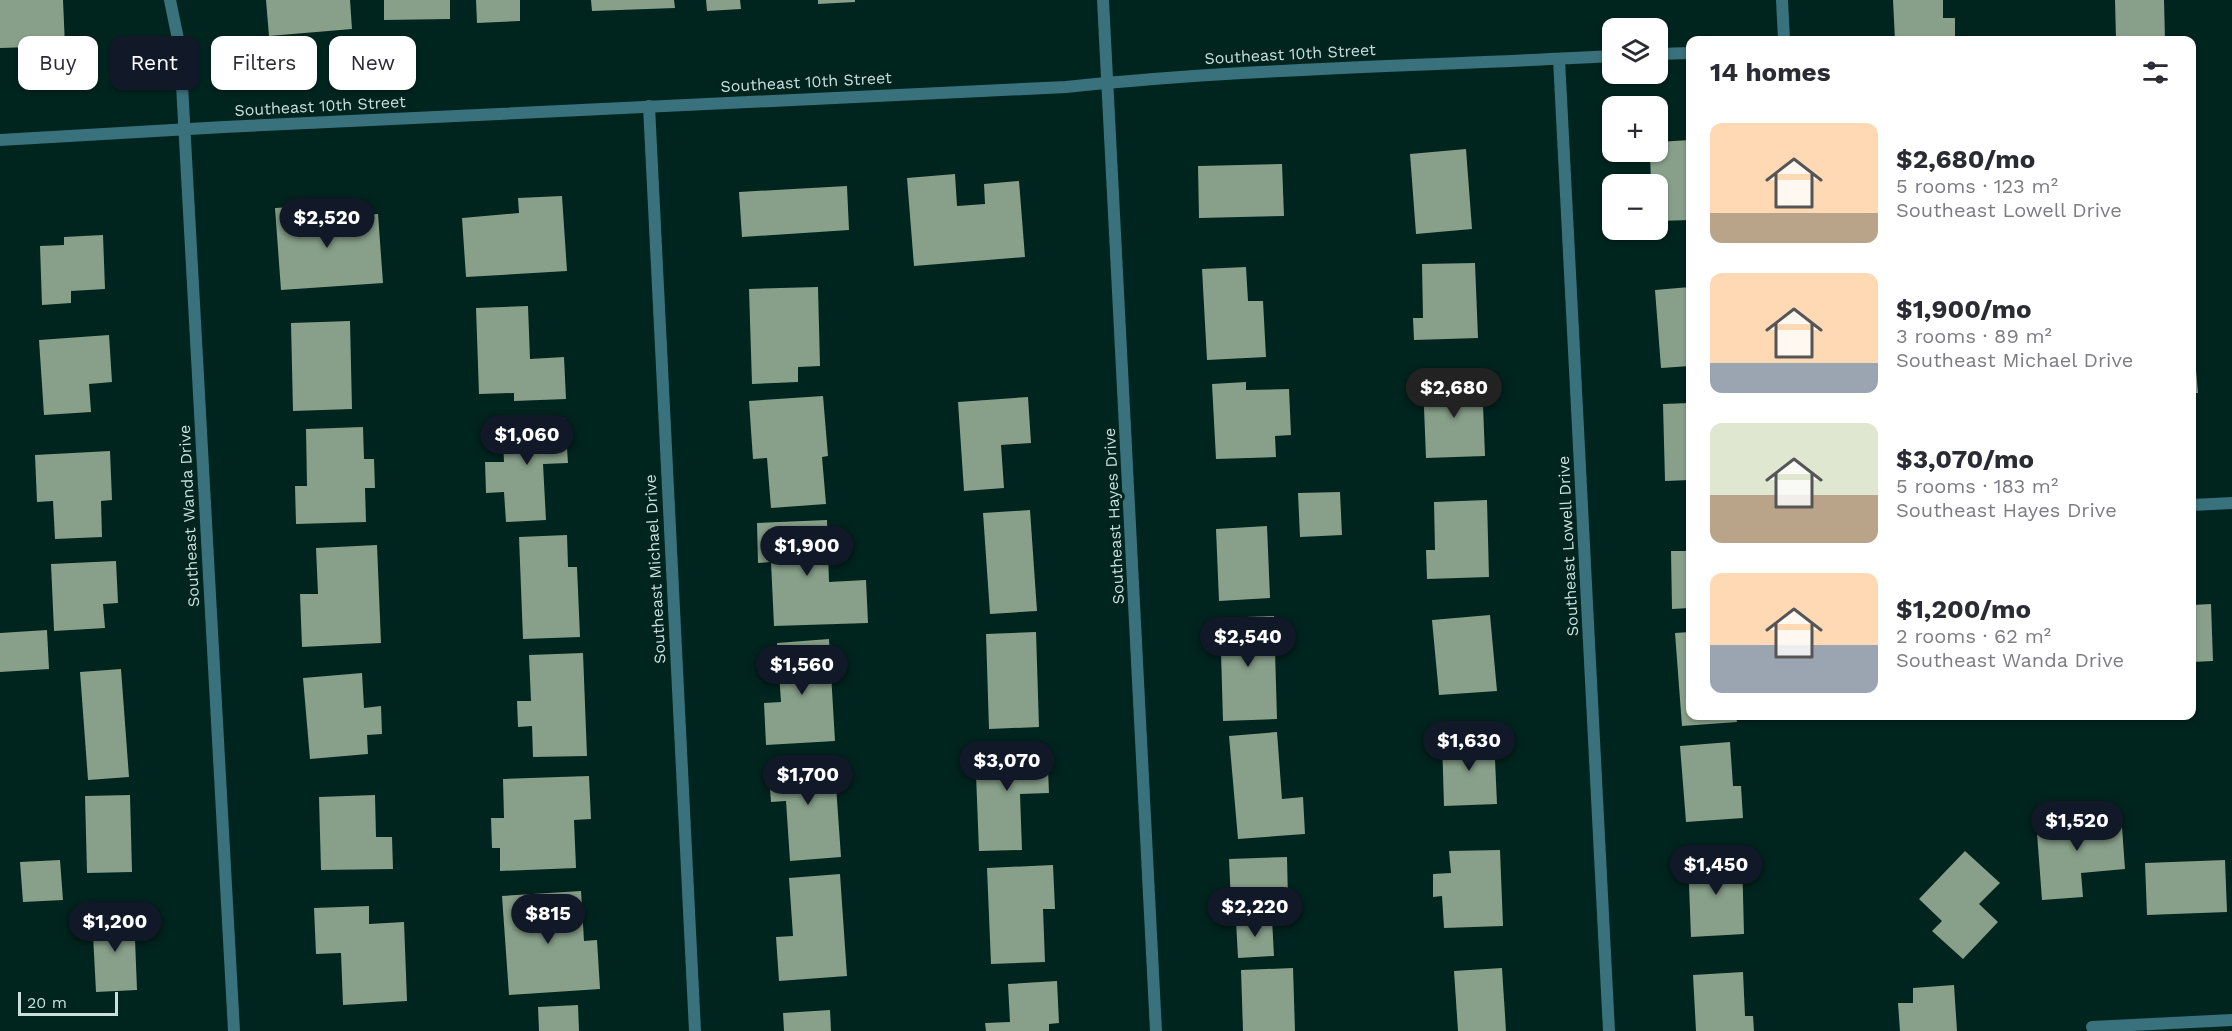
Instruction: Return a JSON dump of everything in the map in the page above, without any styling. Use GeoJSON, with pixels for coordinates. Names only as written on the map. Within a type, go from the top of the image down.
{"type":"FeatureCollection","features":[{"type":"Feature","properties":{"kind":"street","name":"Southeast Wanda Drive"},"geometry":{"type":"LineString","coordinates":[[170,0],[179,44],[185,129],[234,1031]]}},
{"type":"Feature","properties":{"kind":"street","name":"Southeast Hayes Drive"},"geometry":{"type":"LineString","coordinates":[[1103,0],[1156,1031]]}},
{"type":"Feature","properties":{"kind":"street"},"geometry":{"type":"LineString","coordinates":[[1782,0],[1784,36]]}},
{"type":"Feature","properties":{"kind":"street"},"geometry":{"type":"LineString","coordinates":[[1668,53],[1686,52]]}},
{"type":"Feature","properties":{"kind":"street","name":"Southeast 10th Street"},"geometry":{"type":"LineString","coordinates":[[0,140],[649,106],[1054,88],[1346,67],[1602,57]]}},
{"type":"Feature","properties":{"kind":"street","name":"Southeast Lowell Drive"},"geometry":{"type":"LineString","coordinates":[[1559,59],[1609,1031]]}},
{"type":"Feature","properties":{"kind":"street","name":"Southeast Michael Drive"},"geometry":{"type":"LineString","coordinates":[[649,106],[695,1031]]}},
{"type":"Feature","properties":{"kind":"street"},"geometry":{"type":"LineString","coordinates":[[2196,505],[2232,503]]}},
{"type":"Feature","properties":{"kind":"street"},"geometry":{"type":"LineString","coordinates":[[2092,1027],[2232,1020]]}},
{"type":"Feature","properties":{"kind":"building"},"geometry":{"type":"Polygon","coordinates":[[[0,0],[63,0],[65,36],[18,36],[18,47],[0,48],[0,0]]]}},
{"type":"Feature","properties":{"kind":"building"},"geometry":{"type":"Polygon","coordinates":[[[266,0],[350,0],[352,29],[269,36],[266,0]]]}},
{"type":"Feature","properties":{"kind":"building"},"geometry":{"type":"Polygon","coordinates":[[[384,0],[450,0],[450,19],[384,20],[384,0]]]}},
{"type":"Feature","properties":{"kind":"building"},"geometry":{"type":"Polygon","coordinates":[[[476,0],[520,0],[520,21],[477,23],[476,0]]]}},
{"type":"Feature","properties":{"kind":"building"},"geometry":{"type":"Polygon","coordinates":[[[591,0],[674,0],[675,8],[592,11],[591,0]]]}},
{"type":"Feature","properties":{"kind":"building"},"geometry":{"type":"Polygon","coordinates":[[[706,0],[740,0],[741,9],[707,11],[706,0]]]}},
{"type":"Feature","properties":{"kind":"building"},"geometry":{"type":"Polygon","coordinates":[[[818,0],[855,0],[855,2],[818,4],[818,0]]]}},
{"type":"Feature","properties":{"kind":"building"},"geometry":{"type":"Polygon","coordinates":[[[1893,0],[1943,0],[1943,18],[1955,18],[1955,36],[1895,36],[1893,0]]]}},
{"type":"Feature","properties":{"kind":"building"},"geometry":{"type":"Polygon","coordinates":[[[2115,0],[2164,0],[2165,36],[2116,36],[2115,0]]]}},
{"type":"Feature","properties":{"kind":"building"},"geometry":{"type":"Polygon","coordinates":[[[1686,140],[1686,220],[1668,221],[1668,174],[1651,174],[1650,162],[1668,162],[1668,141],[1686,140]]]}},
{"type":"Feature","properties":{"kind":"building"},"geometry":{"type":"Polygon","coordinates":[[[1466,149],[1472,229],[1416,234],[1410,154],[1466,149]]]}},
{"type":"Feature","properties":{"kind":"building"},"geometry":{"type":"Polygon","coordinates":[[[1282,164],[1284,216],[1199,218],[1198,166],[1282,164]]]}},
{"type":"Feature","properties":{"kind":"building"},"geometry":{"type":"Polygon","coordinates":[[[955,174],[957,206],[985,204],[984,184],[1019,181],[1025,257],[914,266],[907,178],[955,174]]]}},
{"type":"Feature","properties":{"kind":"building"},"geometry":{"type":"Polygon","coordinates":[[[847,186],[849,230],[742,237],[739,192],[847,186]]]}},
{"type":"Feature","properties":{"kind":"building"},"geometry":{"type":"Polygon","coordinates":[[[562,196],[567,271],[466,277],[462,218],[519,213],[518,198],[562,196]]]}},
{"type":"Feature","properties":{"kind":"building"},"geometry":{"type":"Polygon","coordinates":[[[325,205],[327,217],[378,214],[383,283],[281,290],[275,208],[325,205]]]}},
{"type":"Feature","properties":{"kind":"building"},"geometry":{"type":"Polygon","coordinates":[[[103,235],[105,289],[71,291],[71,303],[42,305],[40,246],[64,245],[64,237],[103,235]]]}},
{"type":"Feature","properties":{"kind":"building"},"geometry":{"type":"Polygon","coordinates":[[[1475,263],[1478,338],[1414,340],[1413,318],[1423,318],[1422,264],[1475,263]]]}},
{"type":"Feature","properties":{"kind":"building"},"geometry":{"type":"Polygon","coordinates":[[[1246,267],[1248,301],[1263,301],[1266,357],[1207,360],[1202,269],[1246,267]]]}},
{"type":"Feature","properties":{"kind":"building"},"geometry":{"type":"Polygon","coordinates":[[[818,287],[820,366],[798,367],[798,382],[752,384],[749,289],[818,287]]]}},
{"type":"Feature","properties":{"kind":"building"},"geometry":{"type":"Polygon","coordinates":[[[1686,287],[1686,366],[1661,368],[1655,290],[1686,287]]]}},
{"type":"Feature","properties":{"kind":"building"},"geometry":{"type":"Polygon","coordinates":[[[528,306],[530,359],[564,357],[566,399],[514,401],[514,393],[479,394],[476,308],[528,306]]]}},
{"type":"Feature","properties":{"kind":"building"},"geometry":{"type":"Polygon","coordinates":[[[350,321],[352,409],[293,411],[291,323],[350,321]]]}},
{"type":"Feature","properties":{"kind":"building"},"geometry":{"type":"Polygon","coordinates":[[[109,335],[112,382],[89,384],[91,412],[44,415],[39,340],[109,335]]]}},
{"type":"Feature","properties":{"kind":"building"},"geometry":{"type":"Polygon","coordinates":[[[2196,370],[2198,393],[2196,393],[2196,370]]]}},
{"type":"Feature","properties":{"kind":"building"},"geometry":{"type":"Polygon","coordinates":[[[1482,380],[1485,456],[1426,458],[1423,382],[1482,380]]]}},
{"type":"Feature","properties":{"kind":"building"},"geometry":{"type":"Polygon","coordinates":[[[1246,382],[1246,390],[1289,389],[1291,435],[1275,436],[1276,457],[1216,459],[1212,384],[1246,382]]]}},
{"type":"Feature","properties":{"kind":"building"},"geometry":{"type":"Polygon","coordinates":[[[823,396],[828,456],[822,457],[826,504],[771,508],[767,458],[753,459],[749,401],[823,396]]]}},
{"type":"Feature","properties":{"kind":"building"},"geometry":{"type":"Polygon","coordinates":[[[1028,397],[1031,443],[1001,445],[1004,488],[964,491],[958,402],[1028,397]]]}},
{"type":"Feature","properties":{"kind":"building"},"geometry":{"type":"Polygon","coordinates":[[[1686,403],[1686,480],[1665,481],[1663,404],[1686,403]]]}},
{"type":"Feature","properties":{"kind":"building"},"geometry":{"type":"Polygon","coordinates":[[[565,418],[568,463],[543,464],[546,520],[506,522],[504,492],[486,493],[485,462],[504,462],[502,421],[565,418]]]}},
{"type":"Feature","properties":{"kind":"building"},"geometry":{"type":"Polygon","coordinates":[[[363,427],[364,459],[374,459],[375,488],[365,488],[366,522],[296,524],[295,486],[307,486],[306,429],[363,427]]]}},
{"type":"Feature","properties":{"kind":"building"},"geometry":{"type":"Polygon","coordinates":[[[110,451],[112,500],[101,501],[102,537],[55,539],[53,501],[37,502],[35,455],[110,451]]]}},
{"type":"Feature","properties":{"kind":"building"},"geometry":{"type":"Polygon","coordinates":[[[1340,492],[1342,535],[1300,537],[1298,493],[1340,492]]]}},
{"type":"Feature","properties":{"kind":"building"},"geometry":{"type":"Polygon","coordinates":[[[1487,500],[1489,577],[1427,579],[1426,550],[1435,550],[1434,502],[1487,500]]]}},
{"type":"Feature","properties":{"kind":"building"},"geometry":{"type":"Polygon","coordinates":[[[1030,510],[1037,611],[990,614],[983,513],[1030,510]]]}},
{"type":"Feature","properties":{"kind":"building"},"geometry":{"type":"Polygon","coordinates":[[[827,520],[829,582],[866,580],[868,623],[774,626],[771,562],[758,563],[757,523],[827,520]]]}},
{"type":"Feature","properties":{"kind":"building"},"geometry":{"type":"Polygon","coordinates":[[[1267,526],[1270,598],[1219,601],[1216,529],[1267,526]]]}},
{"type":"Feature","properties":{"kind":"building"},"geometry":{"type":"Polygon","coordinates":[[[567,535],[568,567],[577,567],[580,637],[523,639],[519,537],[567,535]]]}},
{"type":"Feature","properties":{"kind":"building"},"geometry":{"type":"Polygon","coordinates":[[[377,545],[381,643],[302,647],[300,594],[318,594],[316,548],[377,545]]]}},
{"type":"Feature","properties":{"kind":"building"},"geometry":{"type":"Polygon","coordinates":[[[1671,551],[1686,551],[1686,608],[1672,609],[1671,551]]]}},
{"type":"Feature","properties":{"kind":"building"},"geometry":{"type":"Polygon","coordinates":[[[116,561],[118,603],[103,604],[105,628],[54,631],[51,564],[116,561]]]}},
{"type":"Feature","properties":{"kind":"building"},"geometry":{"type":"Polygon","coordinates":[[[2211,604],[2213,661],[2196,662],[2196,605],[2211,604]]]}},
{"type":"Feature","properties":{"kind":"building"},"geometry":{"type":"Polygon","coordinates":[[[1490,615],[1497,691],[1439,695],[1432,620],[1490,615]]]}},
{"type":"Feature","properties":{"kind":"building"},"geometry":{"type":"Polygon","coordinates":[[[1274,616],[1277,719],[1223,721],[1220,618],[1274,616]]]}},
{"type":"Feature","properties":{"kind":"building"},"geometry":{"type":"Polygon","coordinates":[[[47,630],[49,669],[0,672],[0,633],[47,630]]]}},
{"type":"Feature","properties":{"kind":"building"},"geometry":{"type":"Polygon","coordinates":[[[1036,632],[1039,727],[989,729],[986,634],[1036,632]]]}},
{"type":"Feature","properties":{"kind":"building"},"geometry":{"type":"Polygon","coordinates":[[[1686,632],[1686,720],[1737,720],[1737,722],[1682,726],[1675,633],[1686,632]]]}},
{"type":"Feature","properties":{"kind":"building"},"geometry":{"type":"Polygon","coordinates":[[[829,639],[835,741],[766,745],[764,703],[781,702],[777,643],[829,639]]]}},
{"type":"Feature","properties":{"kind":"building"},"geometry":{"type":"Polygon","coordinates":[[[583,653],[587,756],[533,757],[532,726],[518,727],[517,701],[531,701],[529,655],[583,653]]]}},
{"type":"Feature","properties":{"kind":"building"},"geometry":{"type":"Polygon","coordinates":[[[121,669],[129,777],[88,780],[80,672],[121,669]]]}},
{"type":"Feature","properties":{"kind":"building"},"geometry":{"type":"Polygon","coordinates":[[[362,673],[364,708],[381,706],[382,734],[367,735],[368,754],[310,759],[303,678],[362,673]]]}},
{"type":"Feature","properties":{"kind":"building"},"geometry":{"type":"Polygon","coordinates":[[[1277,732],[1282,799],[1303,797],[1305,834],[1238,839],[1229,736],[1277,732]]]}},
{"type":"Feature","properties":{"kind":"building"},"geometry":{"type":"Polygon","coordinates":[[[1494,737],[1497,804],[1444,806],[1442,739],[1494,737]]]}},
{"type":"Feature","properties":{"kind":"building"},"geometry":{"type":"Polygon","coordinates":[[[1730,742],[1733,786],[1741,786],[1743,818],[1686,822],[1680,746],[1730,742]]]}},
{"type":"Feature","properties":{"kind":"building"},"geometry":{"type":"Polygon","coordinates":[[[1047,746],[1049,793],[1020,794],[1022,850],[979,851],[975,749],[1047,746]]]}},
{"type":"Feature","properties":{"kind":"building"},"geometry":{"type":"Polygon","coordinates":[[[834,757],[841,857],[790,861],[786,801],[771,802],[768,762],[834,757]]]}},
{"type":"Feature","properties":{"kind":"building"},"geometry":{"type":"Polygon","coordinates":[[[589,776],[591,819],[574,820],[576,868],[500,871],[500,848],[492,848],[491,818],[504,818],[503,779],[589,776]]]}},
{"type":"Feature","properties":{"kind":"building"},"geometry":{"type":"Polygon","coordinates":[[[130,795],[132,872],[87,873],[85,796],[130,795]]]}},
{"type":"Feature","properties":{"kind":"building"},"geometry":{"type":"Polygon","coordinates":[[[375,795],[376,837],[392,837],[393,869],[321,870],[319,797],[375,795]]]}},
{"type":"Feature","properties":{"kind":"building"},"geometry":{"type":"Polygon","coordinates":[[[2121,813],[2125,869],[2081,873],[2083,897],[2042,900],[2036,820],[2121,813]]]}},
{"type":"Feature","properties":{"kind":"building"},"geometry":{"type":"Polygon","coordinates":[[[1500,850],[1503,926],[1444,928],[1442,896],[1433,897],[1433,874],[1451,873],[1449,851],[1500,850]]]}},
{"type":"Feature","properties":{"kind":"building"},"geometry":{"type":"Polygon","coordinates":[[[1965,851],[2000,883],[1979,904],[1998,922],[1963,959],[1932,931],[1942,921],[1919,899],[1965,851]]]}},
{"type":"Feature","properties":{"kind":"building"},"geometry":{"type":"Polygon","coordinates":[[[1742,856],[1744,934],[1691,937],[1688,859],[1742,856]]]}},
{"type":"Feature","properties":{"kind":"building"},"geometry":{"type":"Polygon","coordinates":[[[1287,857],[1288,901],[1231,903],[1229,859],[1287,857]]]}},
{"type":"Feature","properties":{"kind":"building"},"geometry":{"type":"Polygon","coordinates":[[[60,860],[63,900],[23,902],[20,862],[60,860]]]}},
{"type":"Feature","properties":{"kind":"building"},"geometry":{"type":"Polygon","coordinates":[[[2225,860],[2227,912],[2147,915],[2145,863],[2225,860]]]}},
{"type":"Feature","properties":{"kind":"building"},"geometry":{"type":"Polygon","coordinates":[[[1053,865],[1055,909],[1043,909],[1045,962],[991,964],[987,868],[1053,865]]]}},
{"type":"Feature","properties":{"kind":"building"},"geometry":{"type":"Polygon","coordinates":[[[840,874],[847,976],[779,981],[776,937],[793,936],[789,878],[840,874]]]}},
{"type":"Feature","properties":{"kind":"building"},"geometry":{"type":"Polygon","coordinates":[[[581,891],[584,941],[597,940],[600,989],[509,995],[502,896],[581,891]]]}},
{"type":"Feature","properties":{"kind":"building"},"geometry":{"type":"Polygon","coordinates":[[[369,906],[369,924],[404,922],[407,1001],[343,1005],[341,953],[316,954],[314,908],[369,906]]]}},
{"type":"Feature","properties":{"kind":"building"},"geometry":{"type":"Polygon","coordinates":[[[134,914],[137,990],[96,992],[92,916],[134,914]]]}},
{"type":"Feature","properties":{"kind":"building"},"geometry":{"type":"Polygon","coordinates":[[[1272,919],[1274,956],[1238,958],[1236,921],[1272,919]]]}},
{"type":"Feature","properties":{"kind":"building"},"geometry":{"type":"Polygon","coordinates":[[[1293,968],[1295,1031],[1243,1031],[1241,970],[1293,968]]]}},
{"type":"Feature","properties":{"kind":"building"},"geometry":{"type":"Polygon","coordinates":[[[1502,968],[1506,1031],[1458,1031],[1454,971],[1502,968]]]}},
{"type":"Feature","properties":{"kind":"building"},"geometry":{"type":"Polygon","coordinates":[[[1743,972],[1745,1016],[1753,1016],[1754,1031],[1696,1031],[1693,975],[1743,972]]]}},
{"type":"Feature","properties":{"kind":"building"},"geometry":{"type":"Polygon","coordinates":[[[1057,981],[1059,1023],[1049,1024],[1049,1031],[986,1031],[985,1023],[1010,1022],[1008,984],[1057,981]]]}},
{"type":"Feature","properties":{"kind":"building"},"geometry":{"type":"Polygon","coordinates":[[[1954,985],[1957,1031],[1900,1031],[1898,1003],[1913,1003],[1913,988],[1954,985]]]}},
{"type":"Feature","properties":{"kind":"building"},"geometry":{"type":"Polygon","coordinates":[[[578,1005],[579,1031],[539,1031],[538,1007],[578,1005]]]}},
{"type":"Feature","properties":{"kind":"building"},"geometry":{"type":"Polygon","coordinates":[[[830,1010],[831,1031],[784,1031],[783,1013],[830,1010]]]}}]}
